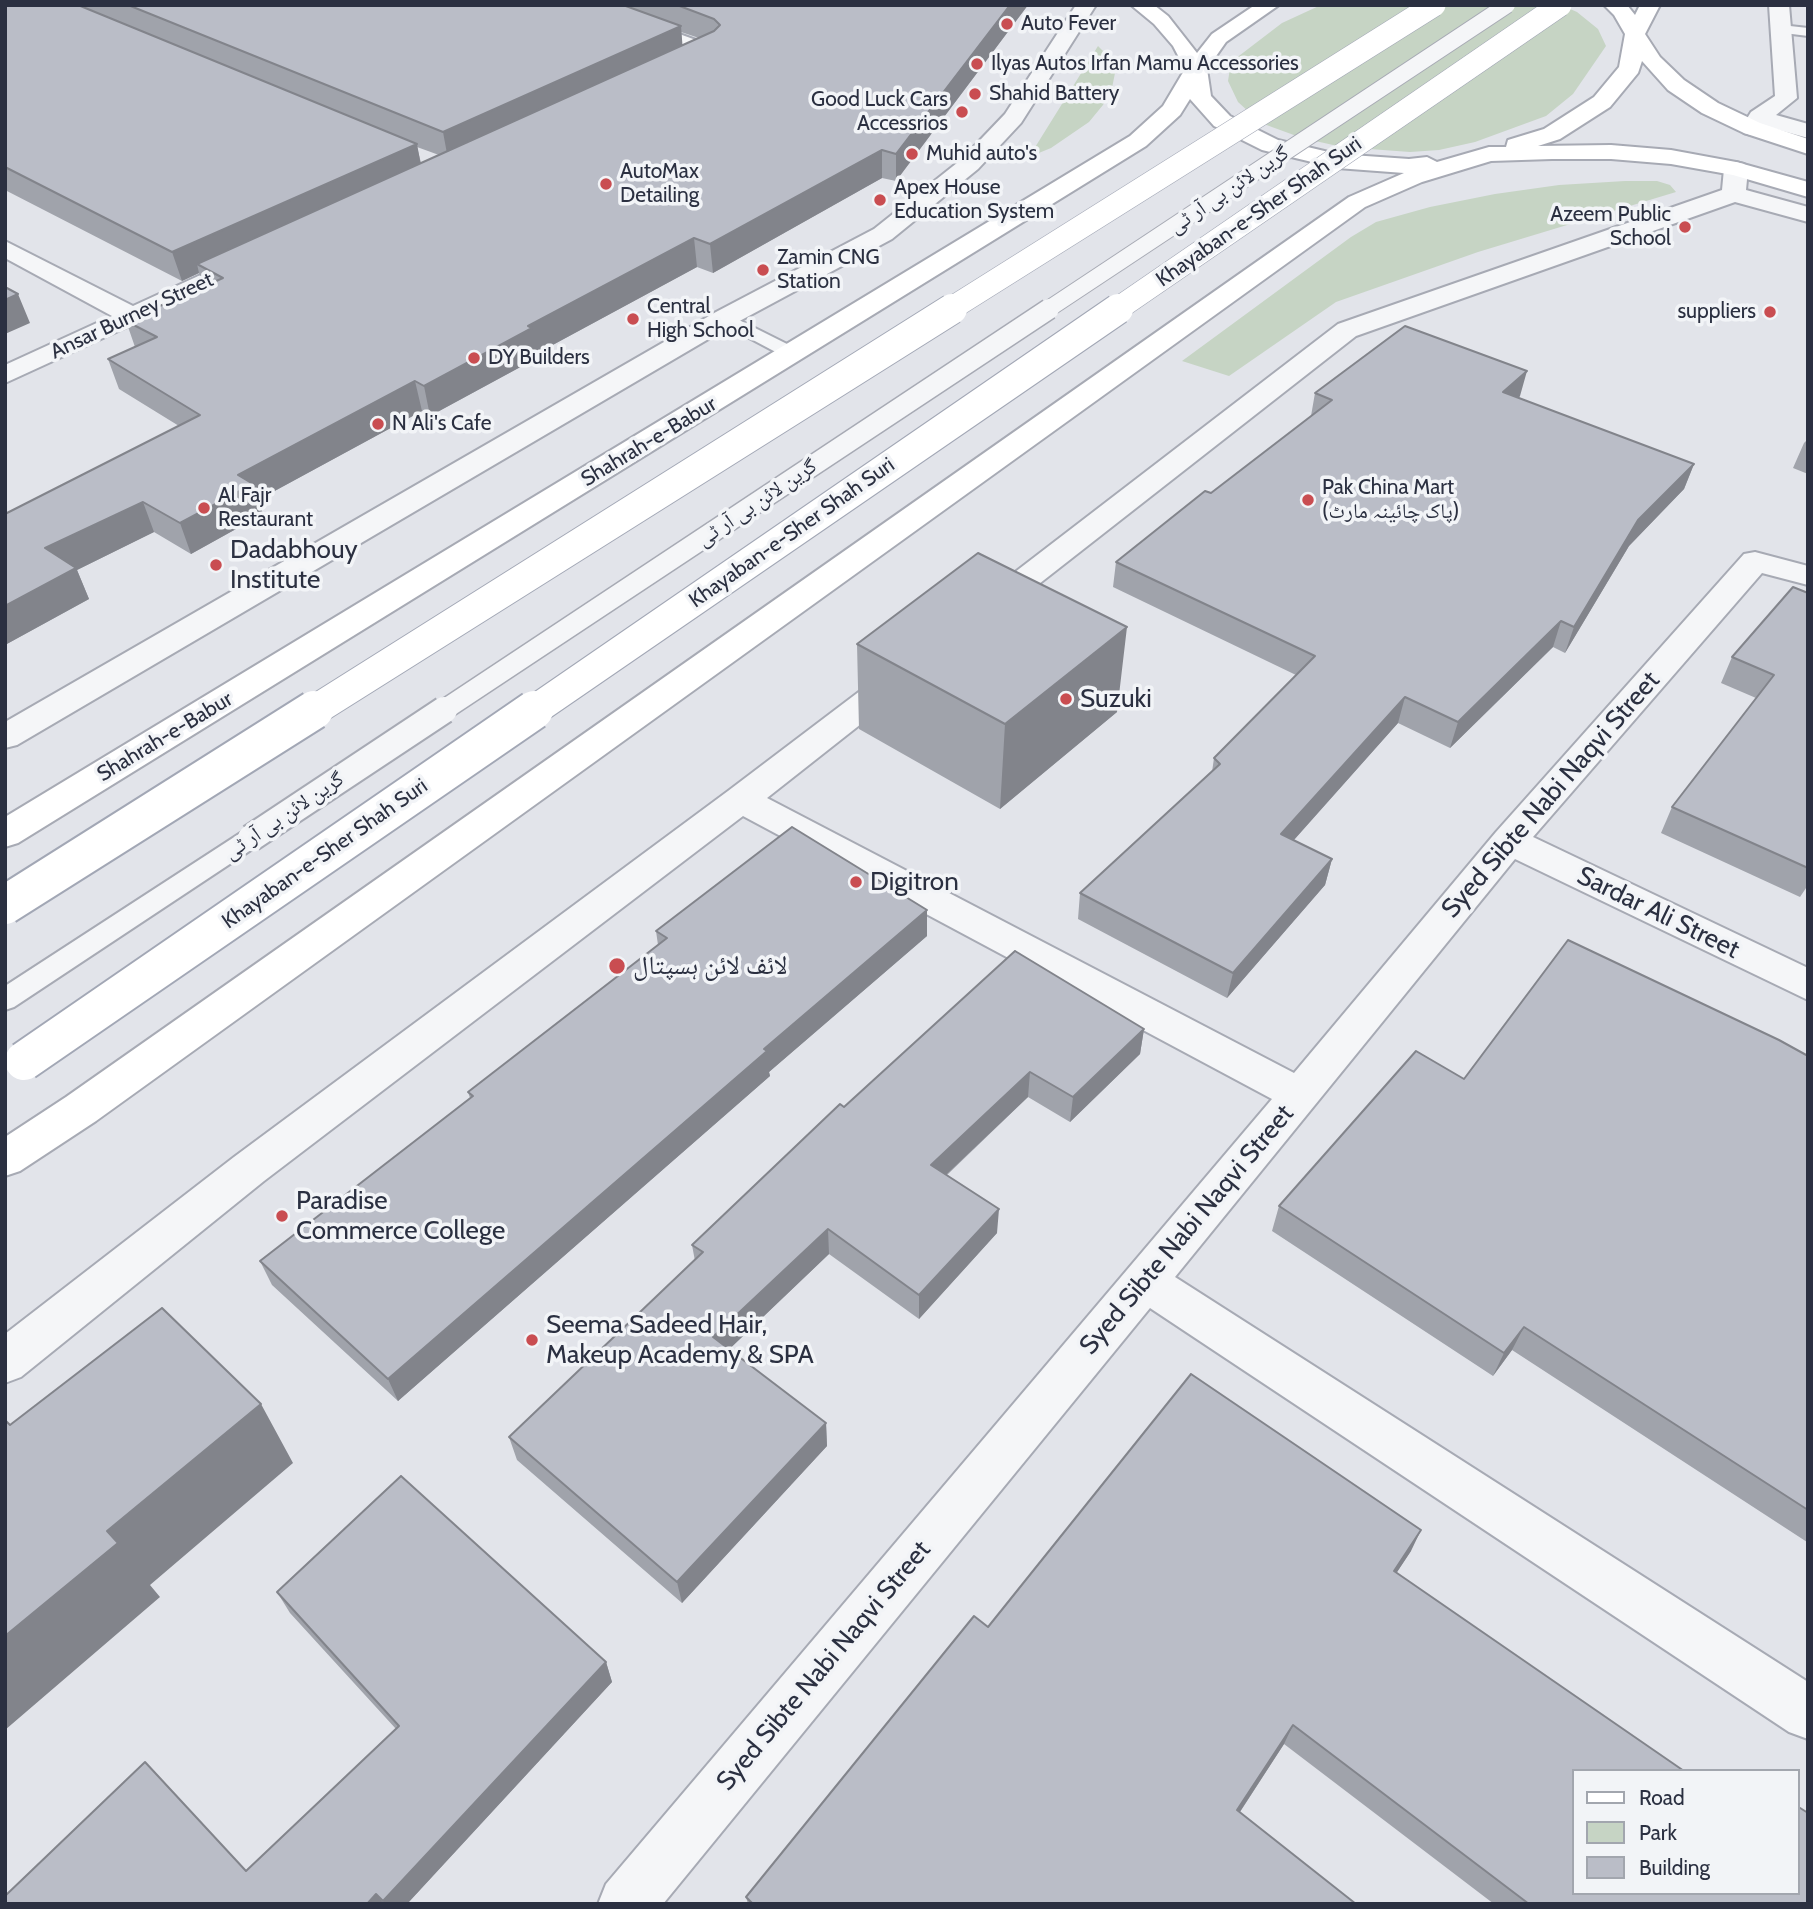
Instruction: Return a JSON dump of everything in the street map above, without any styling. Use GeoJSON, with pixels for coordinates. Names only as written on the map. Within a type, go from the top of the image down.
{"type":"FeatureCollection","features":[{"type":"Feature","properties":{"kind":"main road"},"geometry":{"type":"LineString","coordinates":[[1141,5],[1161,20],[1182,44],[1196,69],[1200,98],[1222,121],[1270,145],[1337,161],[1409,166],[1489,154],[1611,152],[1671,157],[1735,181],[1808,190]]}},
{"type":"Feature","properties":{"kind":"main road","name":"Shahrah-e-Babur"},"geometry":{"type":"LineString","coordinates":[[5,834],[1138,141],[1172,110],[1196,69],[1219,38],[1269,5]]}},
{"type":"Feature","properties":{"kind":"main road"},"geometry":{"type":"LineString","coordinates":[[5,905],[1434,5]]}},
{"type":"Feature","properties":{"kind":"main road","name":"Khayaban-e-Sher Shah Suri"},"geometry":{"type":"LineString","coordinates":[[24,1061],[1560,5]]}},
{"type":"Feature","properties":{"kind":"main road"},"geometry":{"type":"LineString","coordinates":[[1614,5],[1622,11],[1652,61],[1676,85],[1710,108],[1756,123],[1774,137],[1808,147]]}},
{"type":"Feature","properties":{"kind":"main road"},"geometry":{"type":"LineString","coordinates":[[5,1159],[92,1101],[1357,202],[1414,177],[1552,134],[1602,102],[1630,68],[1635,34],[1650,5]]}},
{"type":"Feature","properties":{"kind":"main road"},"geometry":{"type":"LineString","coordinates":[[1735,181],[1774,137]]}},
{"type":"Feature","properties":{"kind":"street"},"geometry":{"type":"LineString","coordinates":[[580,5],[708,51],[658,73]]}},
{"type":"Feature","properties":{"kind":"street"},"geometry":{"type":"LineString","coordinates":[[5,737],[725,318],[883,234],[970,164],[1013,118],[1086,5]]}},
{"type":"Feature","properties":{"kind":"street"},"geometry":{"type":"LineString","coordinates":[[1756,123],[1786,97],[1779,5]]}},
{"type":"Feature","properties":{"kind":"street"},"geometry":{"type":"LineString","coordinates":[[1756,123],[1808,131]]}},
{"type":"Feature","properties":{"kind":"street"},"geometry":{"type":"LineString","coordinates":[[961,629],[1347,330],[1735,181],[1808,215]]}},
{"type":"Feature","properties":{"kind":"street"},"geometry":{"type":"LineString","coordinates":[[5,248],[132,316]]}},
{"type":"Feature","properties":{"kind":"street","name":"Ansar Burney Street"},"geometry":{"type":"LineString","coordinates":[[5,374],[271,252]]}},
{"type":"Feature","properties":{"kind":"street","name":"Syed Sibte Nabi Naqvi Street"},"geometry":{"type":"LineString","coordinates":[[626,1904],[1300,1096],[1509,841],[1755,561],[1808,576]]}},
{"type":"Feature","properties":{"kind":"street"},"geometry":{"type":"LineString","coordinates":[[5,1362],[249,1169],[741,800],[928,655]]}},
{"type":"Feature","properties":{"kind":"street"},"geometry":{"type":"LineString","coordinates":[[741,800],[1300,1096]]}},
{"type":"Feature","properties":{"kind":"street","name":"Sardar Ali Street"},"geometry":{"type":"LineString","coordinates":[[1509,841],[1808,985]]}},
{"type":"Feature","properties":{"kind":"street"},"geometry":{"type":"LineString","coordinates":[[1145,1281],[1808,1713]]}},
{"type":"Feature","properties":{"kind":"lane","name":"گرین لائن بی آر ٹی"},"geometry":{"type":"LineString","coordinates":[[5,1000],[1507,5]]}},
{"type":"Feature","properties":{"kind":"lane"},"geometry":{"type":"LineString","coordinates":[[1781,29],[1808,32]]}},
{"type":"Feature","properties":{"kind":"lane"},"geometry":{"type":"LineString","coordinates":[[725,318],[793,354]]}},
{"type":"Feature","properties":{"kind":"green space"},"geometry":{"type":"Polygon","coordinates":[[[1321,5],[1561,5],[1577,12],[1598,29],[1606,46],[1573,94],[1546,116],[1475,142],[1439,150],[1410,152],[1342,147],[1302,138],[1261,123],[1238,102],[1228,81],[1231,62],[1282,23],[1321,5]]]}},
{"type":"Feature","properties":{"kind":"green space"},"geometry":{"type":"Polygon","coordinates":[[[1098,46],[1111,59],[1115,73],[1112,88],[1103,105],[1089,122],[1051,148],[1029,157],[1098,46]]]}},
{"type":"Feature","properties":{"kind":"green space"},"geometry":{"type":"Polygon","coordinates":[[[1657,181],[1670,185],[1676,192],[1478,252],[1336,302],[1229,376],[1182,361],[1351,237],[1376,222],[1430,207],[1495,194],[1559,185],[1657,181]]]}},
{"type":"Feature","properties":{"kind":"building"},"geometry":{"type":"Polygon","coordinates":[[[5,5],[78,5],[417,144],[172,252],[5,167],[5,5]]]}},
{"type":"Feature","properties":{"kind":"building"},"geometry":{"type":"Polygon","coordinates":[[[128,5],[623,5],[681,26],[443,132],[128,5]]]}},
{"type":"Feature","properties":{"kind":"building"},"geometry":{"type":"Polygon","coordinates":[[[677,5],[1010,5],[896,154],[882,150],[710,244],[694,238],[528,326],[532,328],[424,386],[415,381],[238,475],[253,484],[180,523],[143,502],[45,548],[76,568],[5,606],[5,514],[200,415],[108,359],[157,337],[126,321],[223,278],[197,264],[714,31],[720,25],[714,19],[677,5]]]}},
{"type":"Feature","properties":{"kind":"building"},"geometry":{"type":"Polygon","coordinates":[[[5,287],[18,294],[5,300],[5,287]]]}},
{"type":"Feature","properties":{"kind":"building"},"geometry":{"type":"Polygon","coordinates":[[[1405,326],[1527,371],[1503,392],[1694,464],[1638,520],[1574,627],[1561,621],[1458,722],[1405,697],[1281,834],[1332,859],[1233,973],[1080,893],[1220,764],[1214,758],[1315,656],[1116,562],[1205,491],[1211,493],[1332,400],[1315,393],[1405,326]]]}},
{"type":"Feature","properties":{"kind":"building"},"geometry":{"type":"Polygon","coordinates":[[[978,553],[1127,627],[1005,724],[857,644],[978,553]]]}},
{"type":"Feature","properties":{"kind":"building"},"geometry":{"type":"Polygon","coordinates":[[[1793,587],[1808,593],[1808,868],[1672,807],[1774,675],[1732,657],[1793,587]]]}},
{"type":"Feature","properties":{"kind":"building"},"geometry":{"type":"Polygon","coordinates":[[[792,827],[927,910],[764,1049],[767,1051],[388,1379],[260,1261],[473,1096],[468,1092],[667,938],[656,931],[792,827]]]}},
{"type":"Feature","properties":{"kind":"building"},"geometry":{"type":"Polygon","coordinates":[[[1568,940],[1808,1056],[1808,1510],[1524,1327],[1504,1353],[1279,1206],[1416,1051],[1464,1079],[1568,940]]]}},
{"type":"Feature","properties":{"kind":"building"},"geometry":{"type":"Polygon","coordinates":[[[1015,951],[1144,1029],[1073,1097],[1030,1072],[931,1165],[999,1209],[919,1295],[828,1229],[713,1337],[826,1423],[677,1582],[509,1437],[703,1252],[692,1245],[840,1104],[844,1107],[1015,951]]]}},
{"type":"Feature","properties":{"kind":"building"},"geometry":{"type":"Polygon","coordinates":[[[162,1308],[261,1404],[107,1531],[118,1543],[5,1636],[5,1420],[10,1425],[162,1308]]]}},
{"type":"Feature","properties":{"kind":"building"},"geometry":{"type":"Polygon","coordinates":[[[1191,1374],[1421,1530],[1394,1571],[1681,1769],[1572,1769],[1572,1895],[1799,1895],[1799,1807],[1808,1813],[1808,1904],[1529,1904],[1293,1725],[1237,1810],[1356,1904],[753,1904],[746,1897],[974,1616],[988,1627],[1191,1374]]]}},
{"type":"Feature","properties":{"kind":"building"},"geometry":{"type":"Polygon","coordinates":[[[401,1476],[606,1662],[383,1901],[376,1894],[367,1904],[5,1904],[5,1896],[145,1762],[246,1871],[399,1726],[277,1592],[401,1476]]]}},
{"type":"Feature","properties":{"kind":"place","name":"Auto Fever"},"geometry":{"type":"Point","coordinates":[1007,24]}},
{"type":"Feature","properties":{"kind":"place","name":"Ilyas Autos Irfan Mamu Accessories"},"geometry":{"type":"Point","coordinates":[977,64]}},
{"type":"Feature","properties":{"kind":"place","name":"Shahid Battery"},"geometry":{"type":"Point","coordinates":[975,94]}},
{"type":"Feature","properties":{"kind":"place","name":"Good Luck Cars Accessrios"},"geometry":{"type":"Point","coordinates":[962,112]}},
{"type":"Feature","properties":{"kind":"place","name":"Muhid auto's"},"geometry":{"type":"Point","coordinates":[912,154]}},
{"type":"Feature","properties":{"kind":"place","name":"AutoMax Detailing"},"geometry":{"type":"Point","coordinates":[606,184]}},
{"type":"Feature","properties":{"kind":"place","name":"Apex House Education System"},"geometry":{"type":"Point","coordinates":[880,200]}},
{"type":"Feature","properties":{"kind":"place","name":"Azeem Public School"},"geometry":{"type":"Point","coordinates":[1685,227]}},
{"type":"Feature","properties":{"kind":"place","name":"Zamin CNG Station"},"geometry":{"type":"Point","coordinates":[763,270]}},
{"type":"Feature","properties":{"kind":"place","name":"suppliers"},"geometry":{"type":"Point","coordinates":[1770,312]}},
{"type":"Feature","properties":{"kind":"place","name":"Central High School"},"geometry":{"type":"Point","coordinates":[633,319]}},
{"type":"Feature","properties":{"kind":"place","name":"DY Builders"},"geometry":{"type":"Point","coordinates":[474,358]}},
{"type":"Feature","properties":{"kind":"place","name":"N Ali's Cafe"},"geometry":{"type":"Point","coordinates":[378,424]}},
{"type":"Feature","properties":{"kind":"place","name":"Pak China Mart (پاک چائینہ مارٹ)"},"geometry":{"type":"Point","coordinates":[1308,500]}},
{"type":"Feature","properties":{"kind":"place","name":"Al Fajr Restaurant"},"geometry":{"type":"Point","coordinates":[204,508]}},
{"type":"Feature","properties":{"kind":"place","name":"Dadabhouy Institute"},"geometry":{"type":"Point","coordinates":[216,565]}},
{"type":"Feature","properties":{"kind":"place","name":"Suzuki"},"geometry":{"type":"Point","coordinates":[1066,699]}},
{"type":"Feature","properties":{"kind":"place","name":"Digitron"},"geometry":{"type":"Point","coordinates":[856,882]}},
{"type":"Feature","properties":{"kind":"place","name":"لائف لائن ہسپتال"},"geometry":{"type":"Point","coordinates":[617,966]}},
{"type":"Feature","properties":{"kind":"place","name":"Paradise Commerce College"},"geometry":{"type":"Point","coordinates":[282,1216]}},
{"type":"Feature","properties":{"kind":"place","name":"Seema Sadeed Hair, Makeup Academy & SPA"},"geometry":{"type":"Point","coordinates":[532,1340]}}]}
